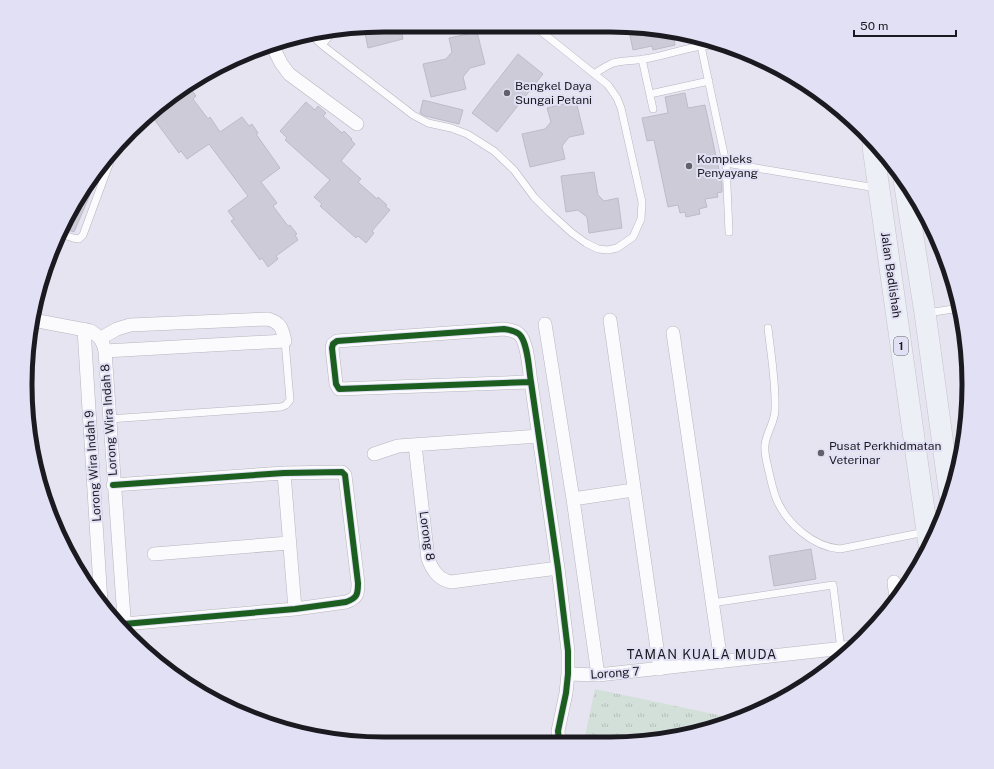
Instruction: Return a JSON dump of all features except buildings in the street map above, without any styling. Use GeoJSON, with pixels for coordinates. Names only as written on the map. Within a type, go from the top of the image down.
{"type":"FeatureCollection","features":[{"type":"Feature","properties":{"kind":"main road","name":"Jalan Badlishah"},"geometry":{"type":"LineString","coordinates":[[872,149],[928,536]]}},
{"type":"Feature","properties":{"kind":"main road"},"geometry":{"type":"LineString","coordinates":[[906,194],[925,314],[948,482]]}},
{"type":"Feature","properties":{"kind":"street"},"geometry":{"type":"LineString","coordinates":[[274,50],[289,74],[357,124]]}},
{"type":"Feature","properties":{"kind":"street"},"geometry":{"type":"LineString","coordinates":[[38,321],[84,329],[91,331],[100,338],[117,329],[130,325],[268,319],[277,322],[282,329],[285,341],[105,351]]}},
{"type":"Feature","properties":{"kind":"street"},"geometry":{"type":"LineString","coordinates":[[610,320],[633,490],[660,669]]}},
{"type":"Feature","properties":{"kind":"street"},"geometry":{"type":"LineString","coordinates":[[545,324],[573,499],[598,675]]}},
{"type":"Feature","properties":{"kind":"street","name":"Lorong Wira Indah 9"},"geometry":{"type":"LineString","coordinates":[[84,329],[100,593]]}},
{"type":"Feature","properties":{"kind":"street"},"geometry":{"type":"LineString","coordinates":[[531,382],[339,389],[336,384],[332,348],[333,344],[337,341],[504,329],[513,331],[520,335],[524,342],[531,382],[558,568],[568,651],[568,674],[566,693],[558,731],[559,737]]}},
{"type":"Feature","properties":{"kind":"street"},"geometry":{"type":"LineString","coordinates":[[673,333],[721,662]]}},
{"type":"Feature","properties":{"kind":"street","name":"Lorong Wira Indah 8"},"geometry":{"type":"LineString","coordinates":[[100,338],[105,351],[124,622]]}},
{"type":"Feature","properties":{"kind":"street"},"geometry":{"type":"LineString","coordinates":[[374,454],[398,446],[415,444],[538,436]]}},
{"type":"Feature","properties":{"kind":"street","name":"Lorong 8"},"geometry":{"type":"LineString","coordinates":[[415,444],[428,559],[434,572],[438,576],[445,580],[458,581],[558,568]]}},
{"type":"Feature","properties":{"kind":"street"},"geometry":{"type":"LineString","coordinates":[[113,485],[284,473],[342,472],[345,475],[358,583],[358,592],[356,596],[352,600],[346,602],[129,627]]}},
{"type":"Feature","properties":{"kind":"street"},"geometry":{"type":"LineString","coordinates":[[284,473],[295,609]]}},
{"type":"Feature","properties":{"kind":"street"},"geometry":{"type":"LineString","coordinates":[[573,499],[633,490]]}},
{"type":"Feature","properties":{"kind":"street"},"geometry":{"type":"LineString","coordinates":[[154,554],[289,543]]}},
{"type":"Feature","properties":{"kind":"street"},"geometry":{"type":"LineString","coordinates":[[894,582],[895,591]]}},
{"type":"Feature","properties":{"kind":"street","name":"Lorong 7"},"geometry":{"type":"LineString","coordinates":[[568,674],[598,675],[840,651]]}},
{"type":"Feature","properties":{"kind":"lane"},"geometry":{"type":"LineString","coordinates":[[316,39],[413,115],[428,123],[451,128],[467,134],[483,144],[514,170],[534,197],[572,233],[586,243],[598,249],[608,250],[617,248],[633,237],[641,219],[642,202],[621,108],[614,92],[594,74],[541,32]]}},
{"type":"Feature","properties":{"kind":"lane"},"geometry":{"type":"LineString","coordinates":[[322,45],[328,37]]}},
{"type":"Feature","properties":{"kind":"lane"},"geometry":{"type":"LineString","coordinates":[[594,74],[612,63],[632,59],[642,60],[704,45]]}},
{"type":"Feature","properties":{"kind":"lane"},"geometry":{"type":"LineString","coordinates":[[701,46],[726,163],[729,232]]}},
{"type":"Feature","properties":{"kind":"lane"},"geometry":{"type":"LineString","coordinates":[[642,60],[653,109]]}},
{"type":"Feature","properties":{"kind":"lane"},"geometry":{"type":"LineString","coordinates":[[650,94],[709,81]]}},
{"type":"Feature","properties":{"kind":"lane"},"geometry":{"type":"LineString","coordinates":[[726,163],[878,188]]}},
{"type":"Feature","properties":{"kind":"lane"},"geometry":{"type":"LineString","coordinates":[[65,235],[79,239],[83,235],[109,165]]}},
{"type":"Feature","properties":{"kind":"lane"},"geometry":{"type":"LineString","coordinates":[[925,314],[954,309]]}},
{"type":"Feature","properties":{"kind":"lane"},"geometry":{"type":"LineString","coordinates":[[768,328],[775,412],[767,435],[765,453],[776,499],[787,517],[800,530],[823,546],[840,549],[926,539]]}},
{"type":"Feature","properties":{"kind":"lane"},"geometry":{"type":"LineString","coordinates":[[109,419],[274,408],[286,405],[290,400],[285,341]]}},
{"type":"Feature","properties":{"kind":"lane"},"geometry":{"type":"LineString","coordinates":[[712,603],[833,585],[844,648]]}},
{"type":"Feature","properties":{"kind":"green space"},"geometry":{"type":"Polygon","coordinates":[[[595,689],[726,717],[701,725],[656,734],[585,737],[595,689]]]}},
{"type":"Feature","properties":{"kind":"cycle path"},"geometry":{"type":"LineString","coordinates":[[531,382],[339,389],[336,384],[332,348],[333,344],[337,341],[504,329],[512,330],[519,334],[522,338],[529,364],[558,568],[568,651],[566,693],[558,731],[559,737]]}},
{"type":"Feature","properties":{"kind":"cycle path"},"geometry":{"type":"LineString","coordinates":[[113,485],[284,473],[342,472],[345,475],[358,583],[356,596],[346,602],[295,609],[125,624]]}},
{"type":"Feature","properties":{"kind":"place","name":"Bengkel Daya Sungai Petani"},"geometry":{"type":"Point","coordinates":[507,93]}},
{"type":"Feature","properties":{"kind":"place","name":"Kompleks Penyayang"},"geometry":{"type":"Point","coordinates":[689,166]}},
{"type":"Feature","properties":{"kind":"place","name":"Pusat Perkhidmatan Veterinar"},"geometry":{"type":"Point","coordinates":[821,453]}},
{"type":"Feature","properties":{"kind":"district","name":"TAMAN KUALA MUDA"},"geometry":{"type":"Point","coordinates":[702,654]}}]}
